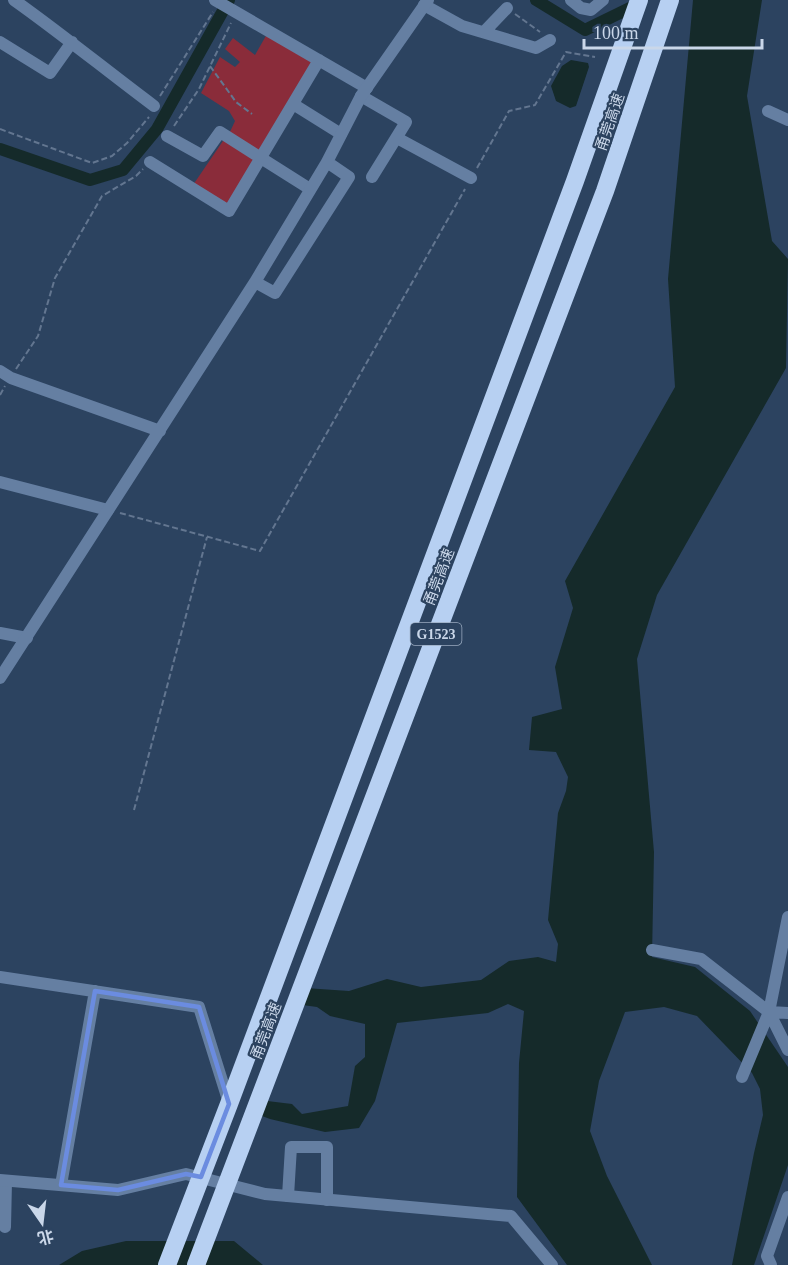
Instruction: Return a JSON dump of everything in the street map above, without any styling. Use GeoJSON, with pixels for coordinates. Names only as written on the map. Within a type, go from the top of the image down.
{"type":"FeatureCollection","features":[{"type":"Feature","properties":{"kind":"highway","name":"甬莞高速"},"geometry":{"type":"LineString","coordinates":[[167,1265],[575,181],[639,0]]}},
{"type":"Feature","properties":{"kind":"highway","name":"甬莞高速"},"geometry":{"type":"LineString","coordinates":[[196,1265],[605,191],[670,0]]}},
{"type":"Feature","properties":{"kind":"street"},"geometry":{"type":"LineString","coordinates":[[14,0],[154,106]]}},
{"type":"Feature","properties":{"kind":"street"},"geometry":{"type":"LineString","coordinates":[[571,0],[581,8],[591,10],[603,0]]}},
{"type":"Feature","properties":{"kind":"street"},"geometry":{"type":"LineString","coordinates":[[216,1],[319,60],[406,122],[372,177]]}},
{"type":"Feature","properties":{"kind":"street"},"geometry":{"type":"LineString","coordinates":[[0,678],[255,282],[327,162],[364,92],[426,3],[462,26],[536,48],[550,40]]}},
{"type":"Feature","properties":{"kind":"street"},"geometry":{"type":"LineString","coordinates":[[484,32],[507,8]]}},
{"type":"Feature","properties":{"kind":"street"},"geometry":{"type":"LineString","coordinates":[[0,42],[50,73],[72,42]]}},
{"type":"Feature","properties":{"kind":"street"},"geometry":{"type":"LineString","coordinates":[[150,162],[229,211],[319,60]]}},
{"type":"Feature","properties":{"kind":"street"},"geometry":{"type":"LineString","coordinates":[[293,104],[341,135]]}},
{"type":"Feature","properties":{"kind":"street"},"geometry":{"type":"LineString","coordinates":[[768,111],[788,120]]}},
{"type":"Feature","properties":{"kind":"street"},"geometry":{"type":"LineString","coordinates":[[167,136],[203,156],[220,132],[310,189]]}},
{"type":"Feature","properties":{"kind":"street"},"geometry":{"type":"LineString","coordinates":[[397,138],[471,178]]}},
{"type":"Feature","properties":{"kind":"street"},"geometry":{"type":"LineString","coordinates":[[255,282],[275,293],[349,177],[327,162]]}},
{"type":"Feature","properties":{"kind":"street"},"geometry":{"type":"LineString","coordinates":[[5,374],[160,431]]}},
{"type":"Feature","properties":{"kind":"street"},"geometry":{"type":"LineString","coordinates":[[0,482],[108,510]]}},
{"type":"Feature","properties":{"kind":"street"},"geometry":{"type":"LineString","coordinates":[[0,633],[27,638]]}},
{"type":"Feature","properties":{"kind":"street"},"geometry":{"type":"LineString","coordinates":[[744,1073],[769,1012],[788,917]]}},
{"type":"Feature","properties":{"kind":"street"},"geometry":{"type":"LineString","coordinates":[[652,950],[701,959],[769,1012],[788,1050]]}},
{"type":"Feature","properties":{"kind":"street"},"geometry":{"type":"LineString","coordinates":[[0,976],[199,1007],[229,1104]]}},
{"type":"Feature","properties":{"kind":"street"},"geometry":{"type":"LineString","coordinates":[[61,1185],[95,991]]}},
{"type":"Feature","properties":{"kind":"street"},"geometry":{"type":"LineString","coordinates":[[769,1012],[788,1013]]}},
{"type":"Feature","properties":{"kind":"street"},"geometry":{"type":"LineString","coordinates":[[288,1196],[291,1147],[327,1147],[327,1200]]}},
{"type":"Feature","properties":{"kind":"street"},"geometry":{"type":"LineString","coordinates":[[5,1227],[3,1180],[118,1190],[186,1174],[265,1194],[511,1215],[552,1265]]}},
{"type":"Feature","properties":{"kind":"street"},"geometry":{"type":"LineString","coordinates":[[771,1265],[767,1256],[788,1197]]}},
{"type":"Feature","properties":{"kind":"path"},"geometry":{"type":"LineString","coordinates":[[0,129],[92,163],[112,156],[127,143],[149,117],[215,8],[216,1]]}},
{"type":"Feature","properties":{"kind":"path"},"geometry":{"type":"LineString","coordinates":[[507,8],[550,40]]}},
{"type":"Feature","properties":{"kind":"path"},"geometry":{"type":"LineString","coordinates":[[167,136],[199,89],[235,11]]}},
{"type":"Feature","properties":{"kind":"path"},"geometry":{"type":"LineString","coordinates":[[108,510],[260,551],[509,111],[535,105],[566,52],[595,57]]}},
{"type":"Feature","properties":{"kind":"path"},"geometry":{"type":"LineString","coordinates":[[210,66],[236,102],[252,114]]}},
{"type":"Feature","properties":{"kind":"path"},"geometry":{"type":"LineString","coordinates":[[5,374],[38,336],[56,278],[102,196],[136,176],[150,162]]}},
{"type":"Feature","properties":{"kind":"path"},"geometry":{"type":"LineString","coordinates":[[134,810],[207,537]]}},
{"type":"Feature","properties":{"kind":"highlighted area"},"geometry":{"type":"Polygon","coordinates":[[[95,991],[199,1007],[229,1104],[201,1177],[186,1174],[118,1190],[61,1185],[95,991]]]}},
{"type":"Feature","properties":{"kind":"shaded area"},"geometry":{"type":"Polygon","coordinates":[[[693,0],[762,0],[747,96],[772,241],[788,259],[786,368],[657,595],[637,659],[654,852],[652,957],[695,967],[750,1011],[788,1067],[788,1165],[754,1265],[732,1265],[763,1115],[760,1089],[752,1073],[697,1016],[664,1007],[625,1012],[599,1081],[590,1131],[607,1176],[652,1265],[567,1265],[517,1197],[519,1063],[524,1011],[508,1004],[488,1013],[397,1023],[375,1101],[359,1128],[325,1132],[254,1113],[259,1100],[292,1104],[302,1114],[348,1106],[355,1066],[365,1057],[365,1024],[330,1016],[317,1007],[295,1004],[305,988],[349,991],[387,979],[421,987],[481,980],[509,961],[538,957],[556,962],[558,944],[548,920],[558,813],[566,791],[568,777],[556,752],[529,750],[532,717],[562,709],[555,667],[573,608],[565,581],[675,387],[668,279],[693,0]]]}},
{"type":"Feature","properties":{"kind":"shaded area"},"geometry":{"type":"Polygon","coordinates":[[[267,34],[313,63],[261,153],[229,134],[235,121],[229,111],[201,93],[220,57],[235,67],[240,62],[225,49],[233,38],[255,55],[267,34]]]}},
{"type":"Feature","properties":{"kind":"shaded area"},"geometry":{"type":"Polygon","coordinates":[[[571,60],[588,63],[589,67],[576,106],[570,108],[556,101],[551,86],[562,66],[571,60]]]}},
{"type":"Feature","properties":{"kind":"shaded area"},"geometry":{"type":"Polygon","coordinates":[[[225,138],[257,158],[227,205],[193,185],[225,138]]]}},
{"type":"Feature","properties":{"kind":"shaded area"},"geometry":{"type":"Polygon","coordinates":[[[126,1241],[234,1241],[263,1265],[59,1265],[82,1251],[126,1241]]]}},
{"type":"Feature","properties":{"kind":"waterway"},"geometry":{"type":"LineString","coordinates":[[0,149],[90,180],[123,170],[157,129],[229,0]]}},
{"type":"Feature","properties":{"kind":"waterway"},"geometry":{"type":"LineString","coordinates":[[536,0],[585,30],[640,3]]}}]}
